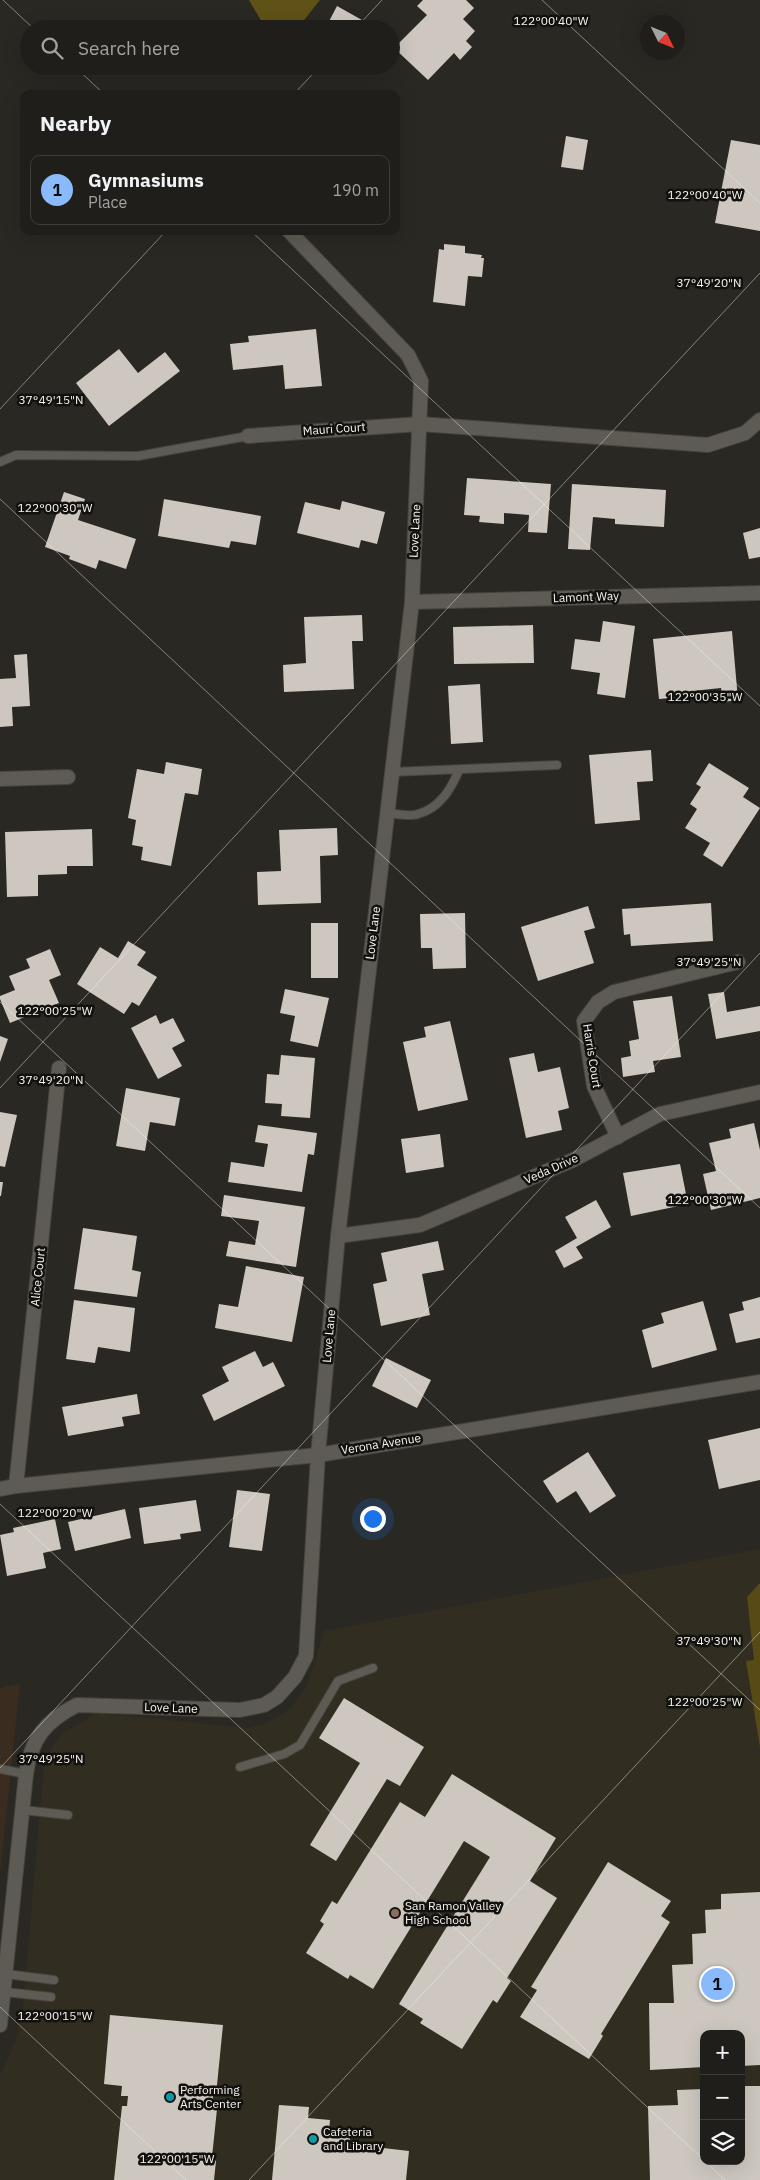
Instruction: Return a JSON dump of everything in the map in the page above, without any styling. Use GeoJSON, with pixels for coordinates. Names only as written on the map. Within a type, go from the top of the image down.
{"type":"FeatureCollection","features":[{"type":"Feature","properties":{"kind":"street","name":"Love Lane"},"geometry":{"type":"LineString","coordinates":[[0,2025],[29,1752],[40,1734],[61,1713],[77,1705],[240,1710],[264,1705],[286,1689],[306,1656],[318,1455],[338,1236],[412,602],[421,381],[408,355],[293,235]]}},
{"type":"Feature","properties":{"kind":"street"},"geometry":{"type":"LineString","coordinates":[[420,424],[708,445],[745,433],[760,420]]}},
{"type":"Feature","properties":{"kind":"street","name":"Mauri Court"},"geometry":{"type":"LineString","coordinates":[[248,436],[420,424]]}},
{"type":"Feature","properties":{"kind":"street","name":"Lamont Way"},"geometry":{"type":"LineString","coordinates":[[412,602],[760,592]]}},
{"type":"Feature","properties":{"kind":"street"},"geometry":{"type":"LineString","coordinates":[[0,780],[68,777]]}},
{"type":"Feature","properties":{"kind":"street","name":"Harris Court"},"geometry":{"type":"LineString","coordinates":[[618,1136],[594,1086],[584,1021],[598,1002],[614,992],[738,962]]}},
{"type":"Feature","properties":{"kind":"street","name":"Alice Court"},"geometry":{"type":"LineString","coordinates":[[16,1486],[60,1068]]}},
{"type":"Feature","properties":{"kind":"street","name":"Veda Drive"},"geometry":{"type":"LineString","coordinates":[[338,1236],[420,1225],[573,1160],[660,1114],[760,1092]]}},
{"type":"Feature","properties":{"kind":"street","name":"Verona Avenue"},"geometry":{"type":"LineString","coordinates":[[0,1489],[318,1455],[760,1382]]}},
{"type":"Feature","properties":{"kind":"lane"},"geometry":{"type":"LineString","coordinates":[[0,462],[16,455],[138,456],[248,436]]}},
{"type":"Feature","properties":{"kind":"lane"},"geometry":{"type":"LineString","coordinates":[[392,772],[557,765]]}},
{"type":"Feature","properties":{"kind":"lane"},"geometry":{"type":"LineString","coordinates":[[387,813],[418,815],[437,805],[451,789],[459,770]]}},
{"type":"Feature","properties":{"kind":"lane"},"geometry":{"type":"LineString","coordinates":[[240,1766],[284,1754],[300,1745],[338,1681],[373,1668]]}},
{"type":"Feature","properties":{"kind":"lane"},"geometry":{"type":"LineString","coordinates":[[0,1769],[26,1774]]}},
{"type":"Feature","properties":{"kind":"lane"},"geometry":{"type":"LineString","coordinates":[[23,1810],[68,1815]]}},
{"type":"Feature","properties":{"kind":"lane"},"geometry":{"type":"LineString","coordinates":[[6,1974],[54,1980]]}},
{"type":"Feature","properties":{"kind":"lane"},"geometry":{"type":"LineString","coordinates":[[5,1992],[51,1997]]}},
{"type":"Feature","properties":{"kind":"shaded area"},"geometry":{"type":"Polygon","coordinates":[[[249,0],[320,0],[304,20],[261,20],[249,0]]]}},
{"type":"Feature","properties":{"kind":"shaded area","name":"San Ramon Valley High School"},"geometry":{"type":"Polygon","coordinates":[[[760,1549],[760,2180],[0,2180],[0,2075],[15,2043],[23,2007],[44,1765],[52,1747],[63,1733],[97,1713],[247,1728],[265,1724],[291,1708],[308,1683],[324,1631],[760,1549]]]}},
{"type":"Feature","properties":{"kind":"shaded area"},"geometry":{"type":"Polygon","coordinates":[[[760,1583],[760,1747],[746,1661],[754,1660],[747,1597],[760,1583]]]}},
{"type":"Feature","properties":{"kind":"shaded area"},"geometry":{"type":"Polygon","coordinates":[[[20,1684],[0,1873],[0,1688],[20,1684]]]}},
{"type":"Feature","properties":{"kind":"building"},"geometry":{"type":"Polygon","coordinates":[[[423,0],[466,0],[474,8],[463,19],[475,31],[466,41],[472,47],[460,60],[454,53],[428,80],[400,54],[400,42],[427,15],[417,6],[423,0]]]}},
{"type":"Feature","properties":{"kind":"building"},"geometry":{"type":"Polygon","coordinates":[[[337,6],[362,20],[330,20],[337,6]]]}},
{"type":"Feature","properties":{"kind":"building"},"geometry":{"type":"Polygon","coordinates":[[[566,136],[588,140],[583,170],[561,167],[566,136]]]}},
{"type":"Feature","properties":{"kind":"building"},"geometry":{"type":"Polygon","coordinates":[[[731,140],[760,145],[760,231],[715,223],[731,140]]]}},
{"type":"Feature","properties":{"kind":"building"},"geometry":{"type":"Polygon","coordinates":[[[444,244],[465,246],[465,253],[482,255],[481,258],[484,258],[482,277],[468,276],[465,306],[433,302],[439,249],[444,250],[444,244]]]}},
{"type":"Feature","properties":{"kind":"building"},"geometry":{"type":"Polygon","coordinates":[[[316,329],[322,386],[285,389],[283,365],[233,370],[230,344],[249,342],[248,336],[316,329]]]}},
{"type":"Feature","properties":{"kind":"building"},"geometry":{"type":"Polygon","coordinates":[[[119,349],[138,373],[165,352],[180,371],[109,426],[76,383],[119,349]]]}},
{"type":"Feature","properties":{"kind":"building"},"geometry":{"type":"Polygon","coordinates":[[[467,478],[551,484],[547,533],[528,532],[529,515],[504,513],[504,524],[479,522],[480,516],[464,515],[467,478]]]}},
{"type":"Feature","properties":{"kind":"building"},"geometry":{"type":"Polygon","coordinates":[[[572,484],[666,490],[664,527],[615,524],[615,519],[593,517],[590,550],[568,549],[572,484]]]}},
{"type":"Feature","properties":{"kind":"building"},"geometry":{"type":"Polygon","coordinates":[[[64,492],[85,499],[78,520],[136,539],[126,569],[99,560],[96,569],[69,559],[70,556],[45,547],[64,492]]]}},
{"type":"Feature","properties":{"kind":"building"},"geometry":{"type":"Polygon","coordinates":[[[164,499],[261,516],[256,545],[231,541],[229,548],[158,536],[164,499]]]}},
{"type":"Feature","properties":{"kind":"building"},"geometry":{"type":"Polygon","coordinates":[[[342,501],[385,512],[377,544],[361,540],[359,548],[297,533],[305,502],[340,510],[342,501]]]}},
{"type":"Feature","properties":{"kind":"building"},"geometry":{"type":"Polygon","coordinates":[[[760,528],[760,557],[749,559],[743,533],[760,528]]]}},
{"type":"Feature","properties":{"kind":"building"},"geometry":{"type":"Polygon","coordinates":[[[362,615],[363,641],[352,641],[354,689],[284,692],[283,665],[306,663],[304,617],[362,615]]]}},
{"type":"Feature","properties":{"kind":"building"},"geometry":{"type":"Polygon","coordinates":[[[603,621],[635,626],[625,698],[597,694],[600,673],[571,669],[575,639],[600,642],[603,621]]]}},
{"type":"Feature","properties":{"kind":"building"},"geometry":{"type":"Polygon","coordinates":[[[533,625],[534,663],[454,664],[453,627],[533,625]]]}},
{"type":"Feature","properties":{"kind":"building"},"geometry":{"type":"Polygon","coordinates":[[[732,631],[738,700],[723,702],[721,688],[683,692],[684,697],[659,699],[653,639],[732,631]]]}},
{"type":"Feature","properties":{"kind":"building"},"geometry":{"type":"Polygon","coordinates":[[[27,654],[30,706],[12,707],[13,726],[0,727],[0,679],[16,678],[14,655],[27,654]]]}},
{"type":"Feature","properties":{"kind":"building"},"geometry":{"type":"Polygon","coordinates":[[[480,684],[483,742],[451,744],[448,686],[480,684]]]}},
{"type":"Feature","properties":{"kind":"building"},"geometry":{"type":"Polygon","coordinates":[[[651,750],[653,781],[637,782],[640,820],[595,824],[589,755],[651,750]]]}},
{"type":"Feature","properties":{"kind":"building"},"geometry":{"type":"Polygon","coordinates":[[[166,762],[202,769],[198,795],[185,793],[171,866],[141,860],[143,847],[132,845],[136,820],[128,818],[137,769],[164,774],[166,762]]]}},
{"type":"Feature","properties":{"kind":"building"},"geometry":{"type":"Polygon","coordinates":[[[709,763],[749,788],[743,797],[760,808],[722,867],[703,855],[710,843],[685,828],[697,809],[690,804],[701,787],[696,784],[709,763]]]}},
{"type":"Feature","properties":{"kind":"building"},"geometry":{"type":"Polygon","coordinates":[[[337,828],[338,855],[320,856],[321,903],[258,905],[257,872],[281,871],[279,830],[337,828]]]}},
{"type":"Feature","properties":{"kind":"building"},"geometry":{"type":"Polygon","coordinates":[[[92,829],[93,866],[67,866],[67,874],[38,875],[38,896],[7,897],[5,832],[92,829]]]}},
{"type":"Feature","properties":{"kind":"building"},"geometry":{"type":"Polygon","coordinates":[[[711,903],[713,941],[631,946],[630,934],[624,935],[622,909],[711,903]]]}},
{"type":"Feature","properties":{"kind":"building"},"geometry":{"type":"Polygon","coordinates":[[[588,906],[595,928],[584,931],[594,963],[538,981],[521,927],[588,906]]]}},
{"type":"Feature","properties":{"kind":"building"},"geometry":{"type":"Polygon","coordinates":[[[465,913],[466,968],[433,969],[432,948],[421,948],[420,914],[465,913]]]}},
{"type":"Feature","properties":{"kind":"building"},"geometry":{"type":"Polygon","coordinates":[[[311,923],[338,923],[338,978],[311,978],[311,923]]]}},
{"type":"Feature","properties":{"kind":"building"},"geometry":{"type":"Polygon","coordinates":[[[128,941],[146,952],[137,965],[157,977],[139,1006],[132,1002],[124,1014],[77,984],[100,947],[118,958],[128,941]]]}},
{"type":"Feature","properties":{"kind":"building"},"geometry":{"type":"Polygon","coordinates":[[[50,949],[61,975],[49,980],[59,1003],[10,1023],[0,999],[0,996],[15,990],[9,976],[30,968],[26,959],[50,949]]]}},
{"type":"Feature","properties":{"kind":"building"},"geometry":{"type":"Polygon","coordinates":[[[285,989],[329,998],[318,1047],[290,1041],[295,1016],[280,1013],[285,989]]]}},
{"type":"Feature","properties":{"kind":"building"},"geometry":{"type":"Polygon","coordinates":[[[724,992],[727,1012],[760,1006],[760,1031],[716,1039],[708,994],[724,992]]]}},
{"type":"Feature","properties":{"kind":"building"},"geometry":{"type":"Polygon","coordinates":[[[672,996],[681,1057],[653,1061],[655,1072],[623,1077],[621,1058],[631,1056],[629,1041],[639,1039],[633,1001],[672,996]]]}},
{"type":"Feature","properties":{"kind":"building"},"geometry":{"type":"Polygon","coordinates":[[[156,1015],[160,1024],[173,1018],[185,1041],[172,1048],[182,1066],[158,1079],[131,1028],[156,1015]]]}},
{"type":"Feature","properties":{"kind":"building"},"geometry":{"type":"Polygon","coordinates":[[[450,1021],[468,1100],[418,1111],[403,1042],[426,1037],[424,1027],[450,1021]]]}},
{"type":"Feature","properties":{"kind":"building"},"geometry":{"type":"Polygon","coordinates":[[[0,1036],[8,1039],[0,1062],[0,1036]]]}},
{"type":"Feature","properties":{"kind":"building"},"geometry":{"type":"Polygon","coordinates":[[[534,1053],[538,1072],[560,1067],[569,1108],[558,1111],[562,1130],[526,1138],[509,1058],[534,1053]]]}},
{"type":"Feature","properties":{"kind":"building"},"geometry":{"type":"Polygon","coordinates":[[[281,1055],[315,1058],[310,1118],[281,1116],[282,1104],[265,1103],[267,1074],[279,1075],[281,1055]]]}},
{"type":"Feature","properties":{"kind":"building"},"geometry":{"type":"Polygon","coordinates":[[[126,1088],[180,1098],[175,1126],[150,1122],[145,1151],[116,1146],[126,1088]]]}},
{"type":"Feature","properties":{"kind":"building"},"geometry":{"type":"Polygon","coordinates":[[[0,1112],[17,1115],[5,1167],[0,1166],[0,1112]]]}},
{"type":"Feature","properties":{"kind":"building"},"geometry":{"type":"Polygon","coordinates":[[[754,1123],[760,1150],[760,1198],[711,1210],[703,1174],[716,1171],[709,1143],[731,1138],[729,1129],[754,1123]]]}},
{"type":"Feature","properties":{"kind":"building"},"geometry":{"type":"Polygon","coordinates":[[[258,1125],[317,1133],[314,1155],[308,1154],[302,1192],[228,1182],[231,1162],[264,1167],[268,1144],[255,1142],[258,1125]]]}},
{"type":"Feature","properties":{"kind":"building"},"geometry":{"type":"Polygon","coordinates":[[[440,1134],[444,1167],[406,1173],[401,1139],[440,1134]]]}},
{"type":"Feature","properties":{"kind":"building"},"geometry":{"type":"Polygon","coordinates":[[[680,1164],[688,1204],[631,1216],[623,1173],[680,1164]]]}},
{"type":"Feature","properties":{"kind":"building"},"geometry":{"type":"Polygon","coordinates":[[[0,1182],[3,1182],[1,1196],[0,1196],[0,1182]]]}},
{"type":"Feature","properties":{"kind":"building"},"geometry":{"type":"Polygon","coordinates":[[[224,1195],[305,1207],[296,1267],[226,1256],[229,1241],[255,1245],[259,1221],[221,1216],[224,1195]]]}},
{"type":"Feature","properties":{"kind":"building"},"geometry":{"type":"Polygon","coordinates":[[[596,1200],[611,1227],[576,1247],[583,1258],[564,1268],[555,1251],[577,1238],[565,1217],[596,1200]]]}},
{"type":"Feature","properties":{"kind":"building"},"geometry":{"type":"Polygon","coordinates":[[[83,1228],[137,1236],[132,1270],[141,1272],[137,1297],[74,1289],[83,1228]]]}},
{"type":"Feature","properties":{"kind":"building"},"geometry":{"type":"Polygon","coordinates":[[[438,1241],[444,1270],[422,1274],[430,1315],[381,1326],[373,1284],[387,1281],[381,1253],[438,1241]]]}},
{"type":"Feature","properties":{"kind":"building"},"geometry":{"type":"Polygon","coordinates":[[[246,1266],[304,1277],[292,1342],[215,1328],[219,1304],[238,1307],[246,1266]]]}},
{"type":"Feature","properties":{"kind":"building"},"geometry":{"type":"Polygon","coordinates":[[[760,1297],[760,1338],[736,1343],[729,1314],[744,1310],[742,1302],[760,1297]]]}},
{"type":"Feature","properties":{"kind":"building"},"geometry":{"type":"Polygon","coordinates":[[[74,1300],[135,1308],[130,1352],[98,1347],[95,1363],[66,1359],[74,1300]]]}},
{"type":"Feature","properties":{"kind":"building"},"geometry":{"type":"Polygon","coordinates":[[[703,1301],[717,1350],[652,1368],[642,1330],[664,1323],[661,1313],[703,1301]]]}},
{"type":"Feature","properties":{"kind":"building"},"geometry":{"type":"Polygon","coordinates":[[[255,1351],[263,1367],[273,1362],[285,1386],[214,1421],[202,1395],[229,1381],[222,1367],[255,1351]]]}},
{"type":"Feature","properties":{"kind":"building"},"geometry":{"type":"Polygon","coordinates":[[[386,1358],[431,1380],[417,1408],[372,1386],[386,1358]]]}},
{"type":"Feature","properties":{"kind":"building"},"geometry":{"type":"Polygon","coordinates":[[[137,1394],[140,1414],[122,1417],[124,1426],[68,1436],[62,1407],[137,1394]]]}},
{"type":"Feature","properties":{"kind":"building"},"geometry":{"type":"Polygon","coordinates":[[[760,1428],[760,1480],[719,1489],[708,1440],[760,1428]]]}},
{"type":"Feature","properties":{"kind":"building"},"geometry":{"type":"Polygon","coordinates":[[[588,1452],[616,1496],[590,1513],[576,1491],[557,1503],[543,1481],[588,1452]]]}},
{"type":"Feature","properties":{"kind":"building"},"geometry":{"type":"Polygon","coordinates":[[[237,1490],[270,1494],[262,1551],[229,1547],[237,1490]]]}},
{"type":"Feature","properties":{"kind":"building"},"geometry":{"type":"Polygon","coordinates":[[[196,1500],[201,1531],[180,1534],[181,1539],[144,1544],[139,1508],[196,1500]]]}},
{"type":"Feature","properties":{"kind":"building"},"geometry":{"type":"Polygon","coordinates":[[[125,1509],[131,1538],[75,1551],[68,1522],[125,1509]]]}},
{"type":"Feature","properties":{"kind":"building"},"geometry":{"type":"Polygon","coordinates":[[[55,1519],[61,1549],[43,1553],[46,1568],[7,1576],[0,1535],[14,1532],[13,1528],[55,1519]]]}},
{"type":"Feature","properties":{"kind":"building"},"geometry":{"type":"Polygon","coordinates":[[[344,1698],[424,1747],[400,1786],[387,1779],[336,1861],[310,1845],[360,1763],[319,1738],[344,1698]]]}},
{"type":"Feature","properties":{"kind":"building"},"geometry":{"type":"Polygon","coordinates":[[[452,1774],[556,1838],[530,1881],[557,1898],[507,1978],[511,1981],[497,2003],[493,2000],[462,2049],[420,2023],[423,2019],[399,2004],[490,1857],[464,1841],[373,1989],[350,1975],[348,1979],[306,1953],[324,1924],[320,1921],[332,1901],[337,1904],[400,1802],[425,1817],[452,1774]]]}},
{"type":"Feature","properties":{"kind":"building"},"geometry":{"type":"Polygon","coordinates":[[[608,1862],[671,1901],[661,1916],[670,1922],[601,2034],[603,2036],[589,2059],[520,2017],[537,1990],[531,1987],[608,1862]]]}},
{"type":"Feature","properties":{"kind":"building"},"geometry":{"type":"Polygon","coordinates":[[[760,1892],[760,2065],[745,2066],[745,2030],[700,2030],[700,2067],[650,2070],[649,2003],[674,2003],[672,1965],[693,1964],[692,1934],[706,1933],[705,1910],[721,1909],[721,1894],[760,1892]]]}},
{"type":"Feature","properties":{"kind":"building","name":"Performing Arts Center"},"geometry":{"type":"Polygon","coordinates":[[[110,2015],[223,2025],[216,2095],[213,2095],[212,2108],[217,2109],[212,2157],[216,2161],[214,2180],[114,2180],[122,2106],[127,2106],[128,2096],[121,2096],[122,2086],[104,2084],[110,2015]]]}},
{"type":"Feature","properties":{"kind":"building"},"geometry":{"type":"Polygon","coordinates":[[[745,2086],[760,2086],[760,2180],[650,2180],[648,2106],[678,2105],[677,2090],[700,2089],[700,2165],[745,2165],[745,2086]]]}},
{"type":"Feature","properties":{"kind":"building","name":"Cafeteria and Library"},"geometry":{"type":"Polygon","coordinates":[[[279,2105],[309,2107],[308,2118],[330,2120],[329,2131],[351,2133],[349,2144],[409,2151],[406,2180],[272,2180],[279,2105]]]}},
{"type":"Feature","properties":{"kind":"place","name":"San Ramon Valley High School"},"geometry":{"type":"Point","coordinates":[395,1913]}},
{"type":"Feature","properties":{"kind":"place","name":"Gymnasiums"},"geometry":{"type":"Point","coordinates":[717,1984]}},
{"type":"Feature","properties":{"kind":"place","name":"Performing Arts Center"},"geometry":{"type":"Point","coordinates":[170,2097]}},
{"type":"Feature","properties":{"kind":"place","name":"Cafeteria and Library"},"geometry":{"type":"Point","coordinates":[313,2139]}}]}
